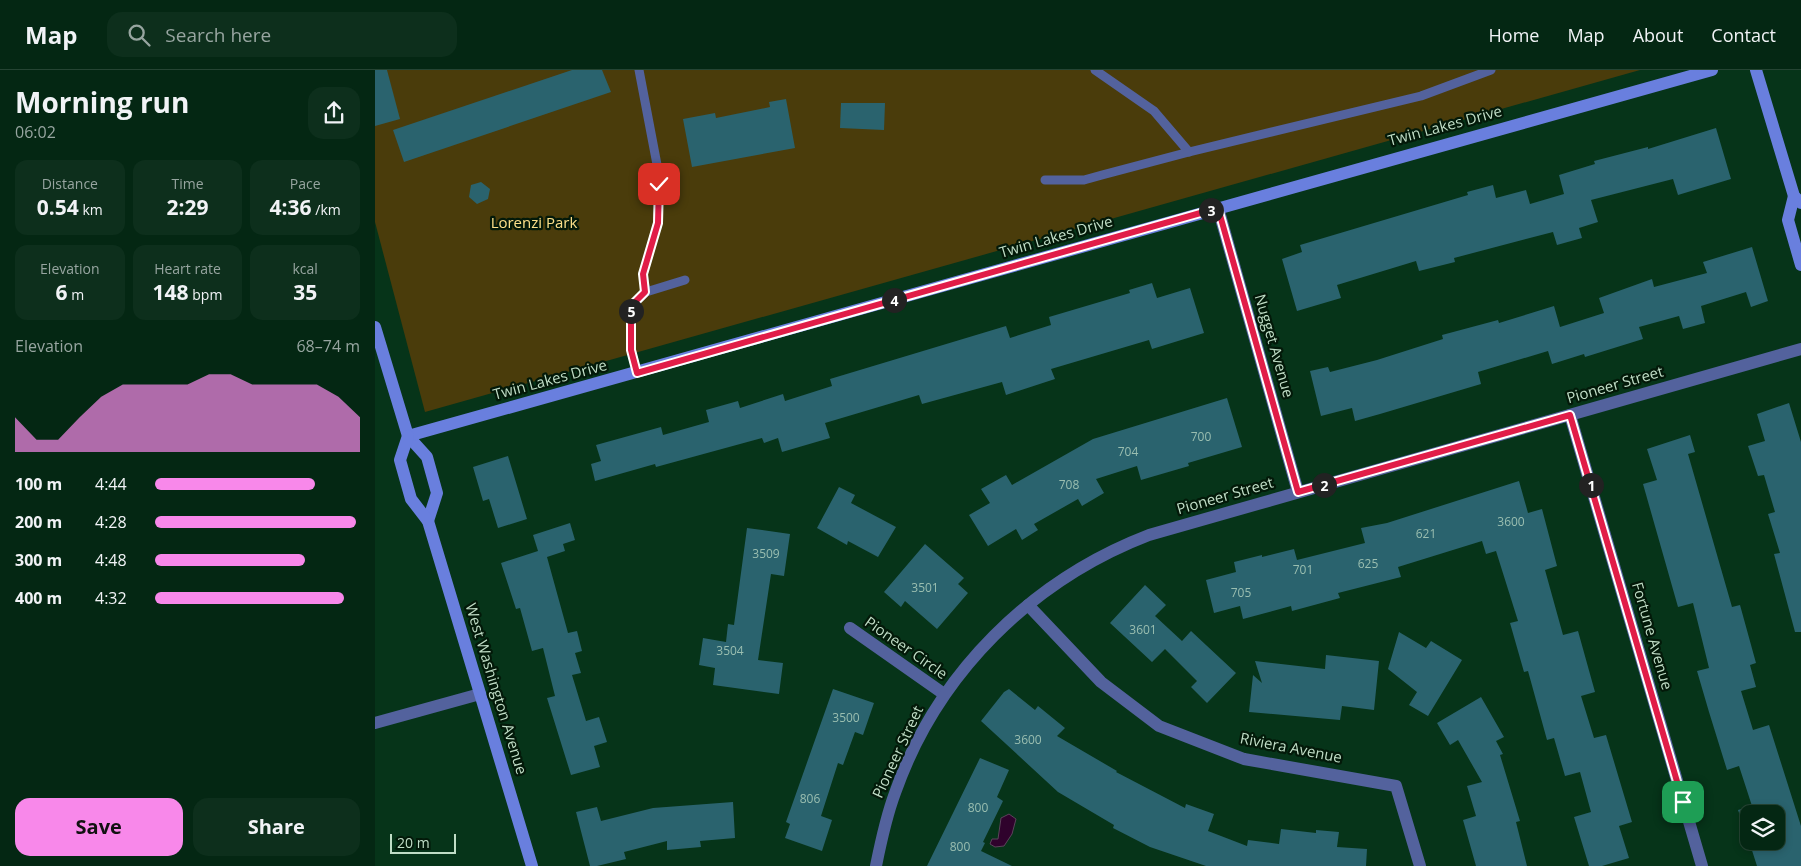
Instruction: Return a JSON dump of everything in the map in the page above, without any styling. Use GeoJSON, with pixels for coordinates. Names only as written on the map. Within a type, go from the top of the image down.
{"type":"FeatureCollection","features":[{"type":"Feature","properties":{"kind":"street","name":"Twin Lakes Drive"},"geometry":{"type":"LineString","coordinates":[[408,436],[1712,70]]}},
{"type":"Feature","properties":{"kind":"street"},"geometry":{"type":"LineString","coordinates":[[1756,70],[1797,200],[1788,220],[1801,265]]}},
{"type":"Feature","properties":{"kind":"street","name":"Nugget Avenue"},"geometry":{"type":"LineString","coordinates":[[1218,208],[1298,492]]}},
{"type":"Feature","properties":{"kind":"street"},"geometry":{"type":"LineString","coordinates":[[375,327],[408,436],[427,457],[437,493],[428,521]]}},
{"type":"Feature","properties":{"kind":"street","name":"Pioneer Street"},"geometry":{"type":"LineString","coordinates":[[876,866],[895,791],[920,736],[944,694],[966,664],[997,630],[1028,605],[1070,574],[1114,548],[1149,535],[1801,349]]}},
{"type":"Feature","properties":{"kind":"street","name":"Fortune Avenue"},"geometry":{"type":"LineString","coordinates":[[1570,415],[1702,866]]}},
{"type":"Feature","properties":{"kind":"street","name":"West Washington Avenue"},"geometry":{"type":"LineString","coordinates":[[408,436],[400,460],[411,499],[428,521],[533,866]]}},
{"type":"Feature","properties":{"kind":"street","name":"Riviera Avenue"},"geometry":{"type":"LineString","coordinates":[[1028,605],[1101,682],[1159,726],[1244,759],[1396,786],[1419,866]]}},
{"type":"Feature","properties":{"kind":"street","name":"Pioneer Circle"},"geometry":{"type":"LineString","coordinates":[[850,628],[944,694]]}},
{"type":"Feature","properties":{"kind":"street"},"geometry":{"type":"LineString","coordinates":[[375,723],[480,694]]}},
{"type":"Feature","properties":{"kind":"lane"},"geometry":{"type":"LineString","coordinates":[[639,70],[659,175],[658,223],[643,274],[645,292]]}},
{"type":"Feature","properties":{"kind":"lane"},"geometry":{"type":"LineString","coordinates":[[1095,70],[1154,111],[1189,152]]}},
{"type":"Feature","properties":{"kind":"lane"},"geometry":{"type":"LineString","coordinates":[[1045,180],[1084,180],[1189,152],[1421,96],[1491,70]]}},
{"type":"Feature","properties":{"kind":"lane"},"geometry":{"type":"LineString","coordinates":[[637,373],[631,350],[631,306],[645,292],[685,280]]}},
{"type":"Feature","properties":{"kind":"green space","name":"Lorenzi Park"},"geometry":{"type":"Polygon","coordinates":[[[375,70],[1640,70],[425,412],[375,222],[375,70]]]}},
{"type":"Feature","properties":{"kind":"shaded area"},"geometry":{"type":"Polygon","coordinates":[[[1009,814],[1016,819],[1012,834],[1004,846],[995,847],[990,844],[992,839],[998,839],[1001,818],[1009,814]]]}},
{"type":"Feature","properties":{"kind":"building"},"geometry":{"type":"Polygon","coordinates":[[[375,70],[387,70],[400,119],[375,126],[375,70]]]}},
{"type":"Feature","properties":{"kind":"building"},"geometry":{"type":"Polygon","coordinates":[[[572,70],[602,70],[611,92],[404,162],[393,130],[572,70]]]}},
{"type":"Feature","properties":{"kind":"building"},"geometry":{"type":"Polygon","coordinates":[[[786,99],[795,148],[692,167],[683,119],[715,113],[716,118],[770,107],[769,102],[786,99]]]}},
{"type":"Feature","properties":{"kind":"building"},"geometry":{"type":"Polygon","coordinates":[[[841,103],[885,103],[884,130],[840,128],[841,103]]]}},
{"type":"Feature","properties":{"kind":"building"},"geometry":{"type":"Polygon","coordinates":[[[1716,128],[1731,179],[1678,195],[1673,179],[1591,200],[1598,222],[1579,228],[1582,238],[1557,245],[1553,232],[1454,258],[1455,262],[1419,271],[1416,261],[1337,285],[1341,298],[1297,311],[1282,259],[1302,252],[1300,245],[1468,195],[1467,192],[1493,185],[1496,198],[1526,190],[1530,204],[1564,194],[1559,175],[1595,164],[1594,161],[1648,147],[1648,149],[1716,128]]]}},
{"type":"Feature","properties":{"kind":"building"},"geometry":{"type":"Polygon","coordinates":[[[481,182],[490,189],[488,199],[477,204],[469,197],[471,185],[481,182]]]}},
{"type":"Feature","properties":{"kind":"building"},"geometry":{"type":"Polygon","coordinates":[[[1752,247],[1768,301],[1751,307],[1746,292],[1701,306],[1705,323],[1683,329],[1679,316],[1639,327],[1643,339],[1585,357],[1584,354],[1552,364],[1548,351],[1478,372],[1481,384],[1380,414],[1355,421],[1352,408],[1321,416],[1310,371],[1328,367],[1330,372],[1377,360],[1443,339],[1442,335],[1498,320],[1499,323],[1554,306],[1560,327],[1604,313],[1599,298],[1652,279],[1654,287],[1707,273],[1703,262],[1752,247]]]}},
{"type":"Feature","properties":{"kind":"building"},"geometry":{"type":"Polygon","coordinates":[[[1152,283],[1157,298],[1190,288],[1204,333],[1152,349],[1149,340],[1051,369],[1055,379],[1006,395],[1002,382],[922,404],[919,395],[825,423],[830,438],[782,452],[778,438],[764,443],[762,438],[656,467],[655,464],[595,481],[591,464],[601,461],[596,445],[661,427],[663,435],[709,422],[706,410],[738,401],[740,408],[783,394],[785,401],[832,386],[830,379],[1006,326],[1010,338],[1051,325],[1049,317],[1130,293],[1129,290],[1152,283]]]}},
{"type":"Feature","properties":{"kind":"building"},"geometry":{"type":"Polygon","coordinates":[[[1227,398],[1242,447],[1188,463],[1189,466],[1141,480],[1137,466],[1096,479],[1104,493],[1082,506],[1078,499],[1034,524],[1038,530],[1022,540],[1016,529],[988,546],[969,515],[990,503],[981,489],[1006,475],[1012,485],[1093,439],[1227,398]]]}},
{"type":"Feature","properties":{"kind":"building"},"geometry":{"type":"Polygon","coordinates":[[[1789,403],[1801,442],[1801,632],[1795,632],[1774,554],[1780,553],[1768,514],[1775,512],[1764,475],[1758,476],[1748,446],[1765,441],[1757,414],[1789,403]]]}},
{"type":"Feature","properties":{"kind":"building"},"geometry":{"type":"Polygon","coordinates":[[[1690,435],[1695,452],[1688,454],[1732,607],[1740,605],[1756,663],[1750,665],[1756,687],[1741,691],[1753,730],[1769,725],[1801,826],[1801,866],[1757,866],[1752,850],[1785,850],[1785,805],[1752,805],[1739,766],[1727,770],[1697,671],[1709,668],[1693,603],[1678,607],[1643,484],[1657,480],[1647,449],[1690,435]]]}},
{"type":"Feature","properties":{"kind":"building"},"geometry":{"type":"Polygon","coordinates":[[[508,456],[527,519],[498,528],[489,499],[483,501],[473,467],[508,456]]]}},
{"type":"Feature","properties":{"kind":"building"},"geometry":{"type":"Polygon","coordinates":[[[1519,481],[1528,513],[1542,509],[1557,566],[1545,570],[1563,635],[1578,631],[1595,692],[1581,696],[1594,738],[1606,735],[1632,822],[1619,826],[1629,858],[1602,866],[1589,866],[1574,817],[1591,812],[1580,772],[1565,776],[1554,738],[1547,740],[1528,671],[1524,672],[1510,623],[1518,621],[1496,551],[1486,554],[1482,541],[1398,567],[1401,577],[1338,593],[1340,598],[1292,611],[1291,606],[1243,619],[1240,606],[1214,613],[1206,580],[1236,572],[1234,562],[1262,555],[1262,557],[1294,549],[1297,560],[1365,543],[1361,528],[1387,523],[1519,481]]]}},
{"type":"Feature","properties":{"kind":"building"},"geometry":{"type":"Polygon","coordinates":[[[839,487],[855,495],[851,503],[896,527],[878,557],[848,541],[847,545],[817,528],[839,487]]]}},
{"type":"Feature","properties":{"kind":"building"},"geometry":{"type":"Polygon","coordinates":[[[570,523],[575,540],[563,544],[565,551],[547,557],[568,633],[577,631],[582,651],[575,653],[581,673],[572,675],[586,721],[599,717],[607,742],[594,746],[600,767],[571,775],[547,698],[555,696],[543,648],[532,651],[520,608],[516,609],[501,563],[538,551],[533,535],[570,523]]]}},
{"type":"Feature","properties":{"kind":"building"},"geometry":{"type":"Polygon","coordinates":[[[747,528],[790,534],[784,576],[771,574],[758,660],[783,663],[779,694],[713,685],[715,668],[699,665],[703,638],[726,642],[728,624],[734,625],[747,528]]]}},
{"type":"Feature","properties":{"kind":"building"},"geometry":{"type":"Polygon","coordinates":[[[925,544],[964,578],[958,584],[968,593],[937,629],[905,601],[901,607],[884,592],[925,544]]]}},
{"type":"Feature","properties":{"kind":"building"},"geometry":{"type":"Polygon","coordinates":[[[1145,585],[1166,605],[1155,616],[1182,641],[1191,631],[1236,673],[1207,703],[1191,687],[1197,681],[1165,649],[1152,662],[1110,623],[1145,585]]]}},
{"type":"Feature","properties":{"kind":"building"},"geometry":{"type":"Polygon","coordinates":[[[1399,632],[1426,648],[1431,641],[1462,660],[1428,716],[1409,705],[1417,692],[1388,669],[1399,632]]]}},
{"type":"Feature","properties":{"kind":"building"},"geometry":{"type":"Polygon","coordinates":[[[1326,655],[1379,661],[1374,710],[1342,706],[1340,720],[1249,712],[1253,675],[1262,683],[1255,661],[1325,669],[1326,655]]]}},
{"type":"Feature","properties":{"kind":"building"},"geometry":{"type":"Polygon","coordinates":[[[833,689],[874,703],[863,735],[855,732],[843,765],[838,763],[821,816],[832,820],[822,851],[785,838],[790,824],[786,822],[833,689]]]}},
{"type":"Feature","properties":{"kind":"building"},"geometry":{"type":"Polygon","coordinates":[[[1009,689],[1035,710],[1038,706],[1065,728],[1057,736],[1116,772],[1185,808],[1186,804],[1214,814],[1208,831],[1247,846],[1248,840],[1279,844],[1281,829],[1316,833],[1316,830],[1339,832],[1337,847],[1367,849],[1366,866],[1206,866],[1150,847],[1113,828],[1114,825],[1058,792],[981,721],[1004,692],[1009,689]]]}},
{"type":"Feature","properties":{"kind":"building"},"geometry":{"type":"Polygon","coordinates":[[[1481,697],[1504,737],[1496,741],[1503,754],[1500,755],[1520,821],[1516,822],[1527,866],[1476,866],[1463,820],[1476,816],[1467,786],[1482,782],[1458,740],[1450,745],[1437,723],[1481,697]]]}},
{"type":"Feature","properties":{"kind":"building"},"geometry":{"type":"Polygon","coordinates":[[[980,758],[1009,770],[997,797],[1003,801],[983,842],[985,843],[981,851],[1012,866],[927,866],[980,758]]]}},
{"type":"Feature","properties":{"kind":"building"},"geometry":{"type":"Polygon","coordinates":[[[733,802],[735,838],[700,841],[701,847],[667,850],[667,841],[624,852],[626,859],[597,866],[590,866],[576,812],[597,807],[601,821],[653,808],[733,802]]]}},
{"type":"Feature","properties":{"kind":"route"},"geometry":{"type":"LineString","coordinates":[[659,184],[658,223],[643,274],[645,292],[631,306],[631,350],[637,373],[1218,208],[1298,492],[1570,415],[1683,802]]}}]}
